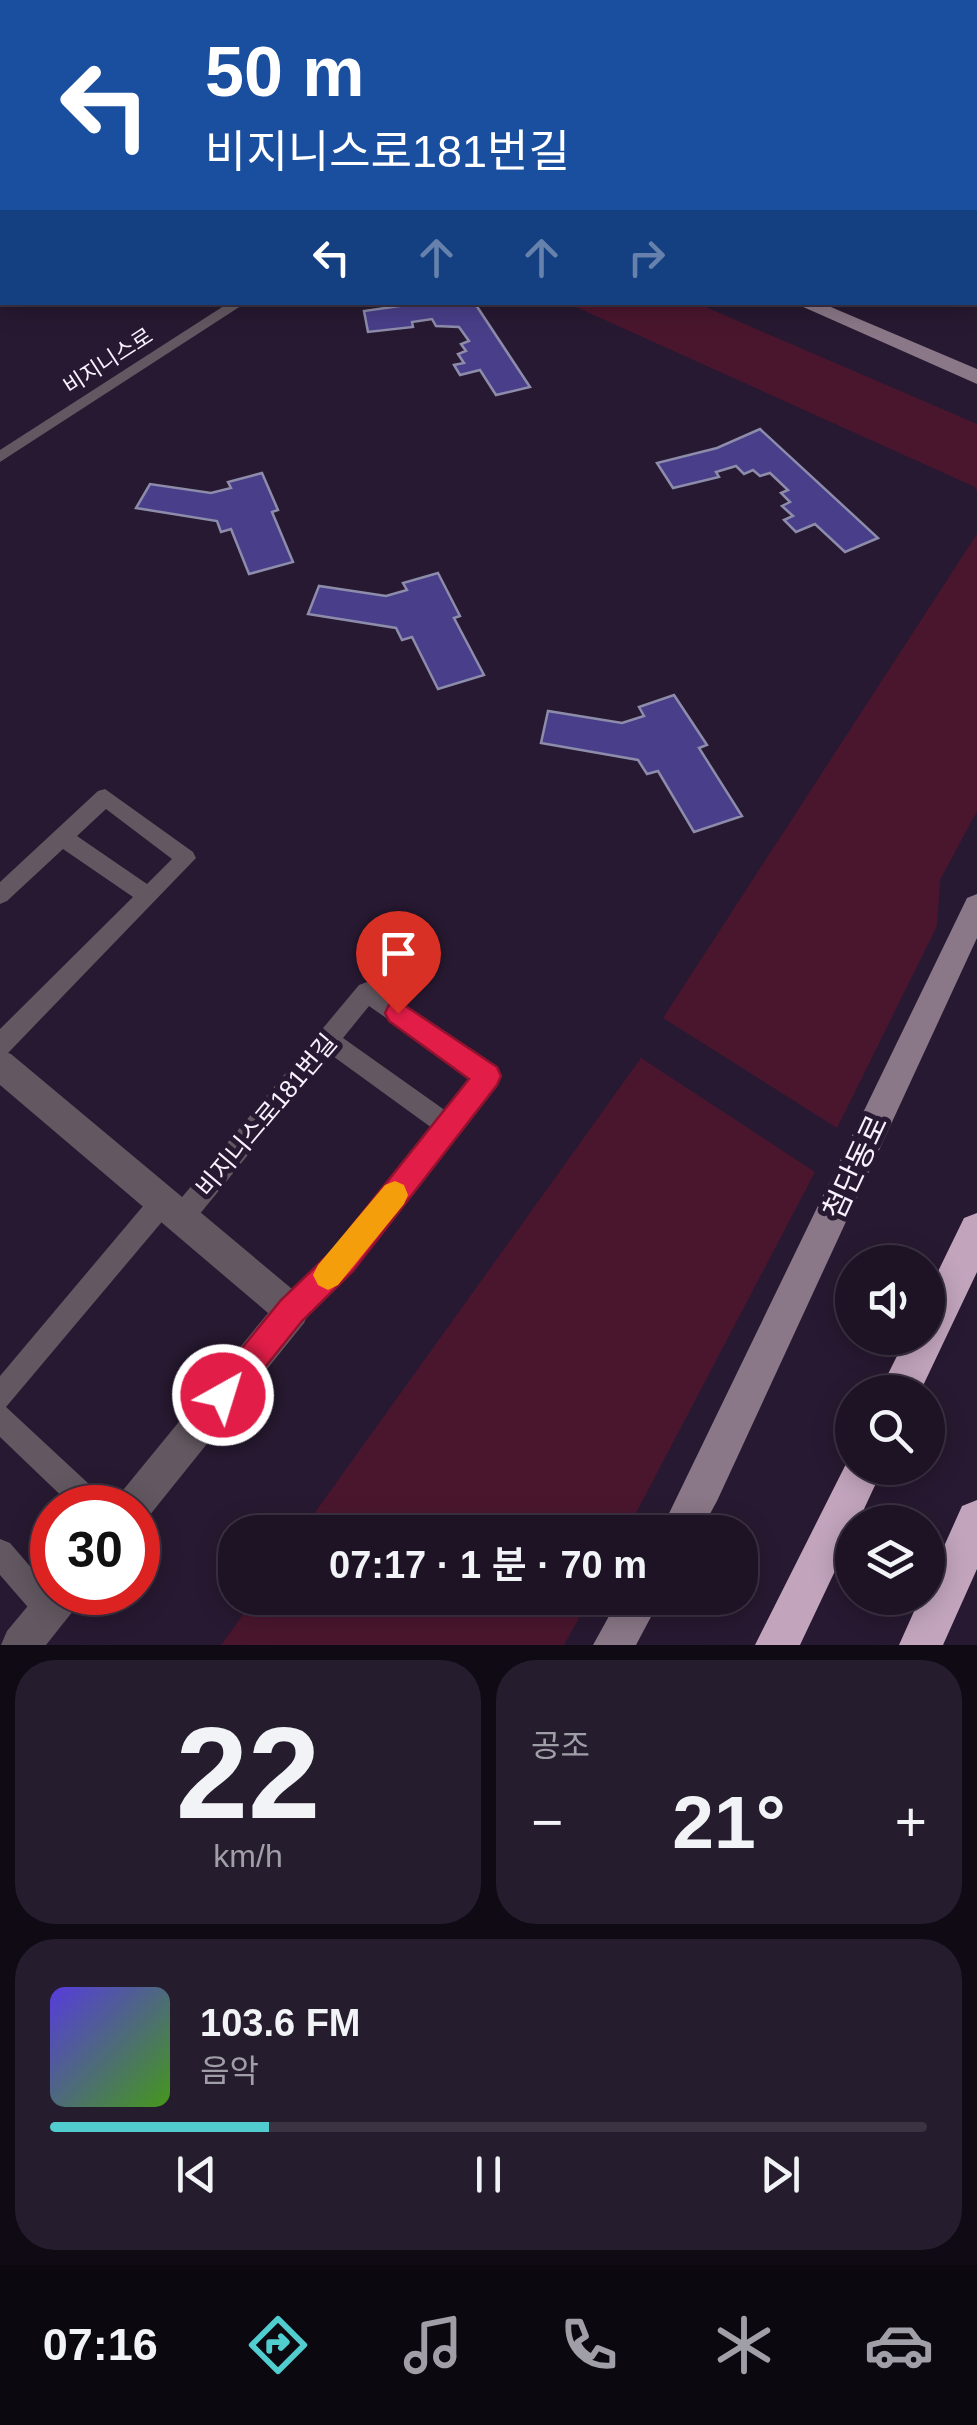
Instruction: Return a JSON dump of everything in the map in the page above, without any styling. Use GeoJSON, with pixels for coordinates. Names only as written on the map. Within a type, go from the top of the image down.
{"type":"FeatureCollection","features":[{"type":"Feature","properties":{"kind":"highway"},"geometry":{"type":"LineString","coordinates":[[945,1297],[977,1231]]}},
{"type":"Feature","properties":{"kind":"highway"},"geometry":{"type":"LineString","coordinates":[[776,1645],[854,1485]]}},
{"type":"Feature","properties":{"kind":"highway"},"geometry":{"type":"LineString","coordinates":[[922,1645],[977,1521]]}},
{"type":"Feature","properties":{"kind":"main road"},"geometry":{"type":"LineString","coordinates":[[808,305],[977,376]]}},
{"type":"Feature","properties":{"kind":"main road","name":"첨단동로"},"geometry":{"type":"LineString","coordinates":[[689,1515],[977,907]]}},
{"type":"Feature","properties":{"kind":"main road"},"geometry":{"type":"LineString","coordinates":[[613,1645],[631,1615]]}},
{"type":"Feature","properties":{"kind":"street","name":"비지니스로181번길"},"geometry":{"type":"LineString","coordinates":[[0,1065],[292,1310],[151,1485]]}},
{"type":"Feature","properties":{"kind":"street"},"geometry":{"type":"LineString","coordinates":[[21,1645],[45,1615]]}},
{"type":"Feature","properties":{"kind":"lane","name":"비지니스로"},"geometry":{"type":"LineString","coordinates":[[0,457],[235,305]]}},
{"type":"Feature","properties":{"kind":"lane"},"geometry":{"type":"LineString","coordinates":[[0,895],[105,797],[186,858],[0,1045]]}},
{"type":"Feature","properties":{"kind":"lane"},"geometry":{"type":"LineString","coordinates":[[62,837],[148,896]]}},
{"type":"Feature","properties":{"kind":"lane","name":"비지니스로181번길"},"geometry":{"type":"LineString","coordinates":[[0,1396],[328,1040],[367,992],[488,1076],[342,1261],[292,1310]]}},
{"type":"Feature","properties":{"kind":"lane"},"geometry":{"type":"LineString","coordinates":[[328,1040],[448,1126]]}},
{"type":"Feature","properties":{"kind":"lane"},"geometry":{"type":"LineString","coordinates":[[0,1418],[70,1485]]}},
{"type":"Feature","properties":{"kind":"lane"},"geometry":{"type":"LineString","coordinates":[[0,1553],[30,1579]]}},
{"type":"Feature","properties":{"kind":"shaded area"},"geometry":{"type":"Polygon","coordinates":[[[571,305],[701,305],[977,424],[977,491],[571,305]]]}},
{"type":"Feature","properties":{"kind":"shaded area"},"geometry":{"type":"Polygon","coordinates":[[[977,534],[977,811],[940,880],[937,926],[837,1128],[663,1018],[977,534]]]}},
{"type":"Feature","properties":{"kind":"shaded area"},"geometry":{"type":"Polygon","coordinates":[[[641,1058],[815,1172],[635,1515],[313,1515],[641,1058]]]}},
{"type":"Feature","properties":{"kind":"shaded area"},"geometry":{"type":"Polygon","coordinates":[[[243,1615],[581,1615],[564,1645],[221,1645],[243,1615]]]}},
{"type":"Feature","properties":{"kind":"building"},"geometry":{"type":"Polygon","coordinates":[[[406,305],[476,305],[530,387],[496,395],[480,370],[460,375],[454,365],[464,363],[458,354],[466,351],[461,344],[469,341],[459,327],[436,326],[432,319],[412,322],[413,327],[368,332],[364,311],[406,305]]]}},
{"type":"Feature","properties":{"kind":"building"},"geometry":{"type":"Polygon","coordinates":[[[760,429],[878,538],[845,552],[815,524],[796,532],[784,520],[793,516],[782,506],[790,502],[781,493],[788,490],[770,473],[760,476],[753,470],[744,474],[736,466],[716,472],[719,477],[673,488],[657,463],[717,448],[760,429]]]}},
{"type":"Feature","properties":{"kind":"building"},"geometry":{"type":"Polygon","coordinates":[[[262,473],[278,510],[272,512],[293,562],[249,574],[231,529],[221,532],[217,521],[136,508],[150,484],[211,493],[231,488],[228,482],[262,473]]]}},
{"type":"Feature","properties":{"kind":"building"},"geometry":{"type":"Polygon","coordinates":[[[438,573],[460,616],[454,618],[484,675],[438,689],[412,637],[402,640],[396,628],[308,614],[319,586],[386,596],[407,590],[403,583],[438,573]]]}},
{"type":"Feature","properties":{"kind":"building"},"geometry":{"type":"Polygon","coordinates":[[[674,695],[707,745],[699,748],[742,816],[694,832],[658,771],[647,774],[638,760],[541,743],[548,711],[622,723],[644,716],[639,707],[674,695]]]}},
{"type":"Feature","properties":{"kind":"slow traffic"},"geometry":{"type":"LineString","coordinates":[[328,1275],[395,1195]]}},
{"type":"Feature","properties":{"kind":"route"},"geometry":{"type":"LineString","coordinates":[[223,1395],[292,1310],[342,1261],[488,1076],[398,1013]]}}]}
